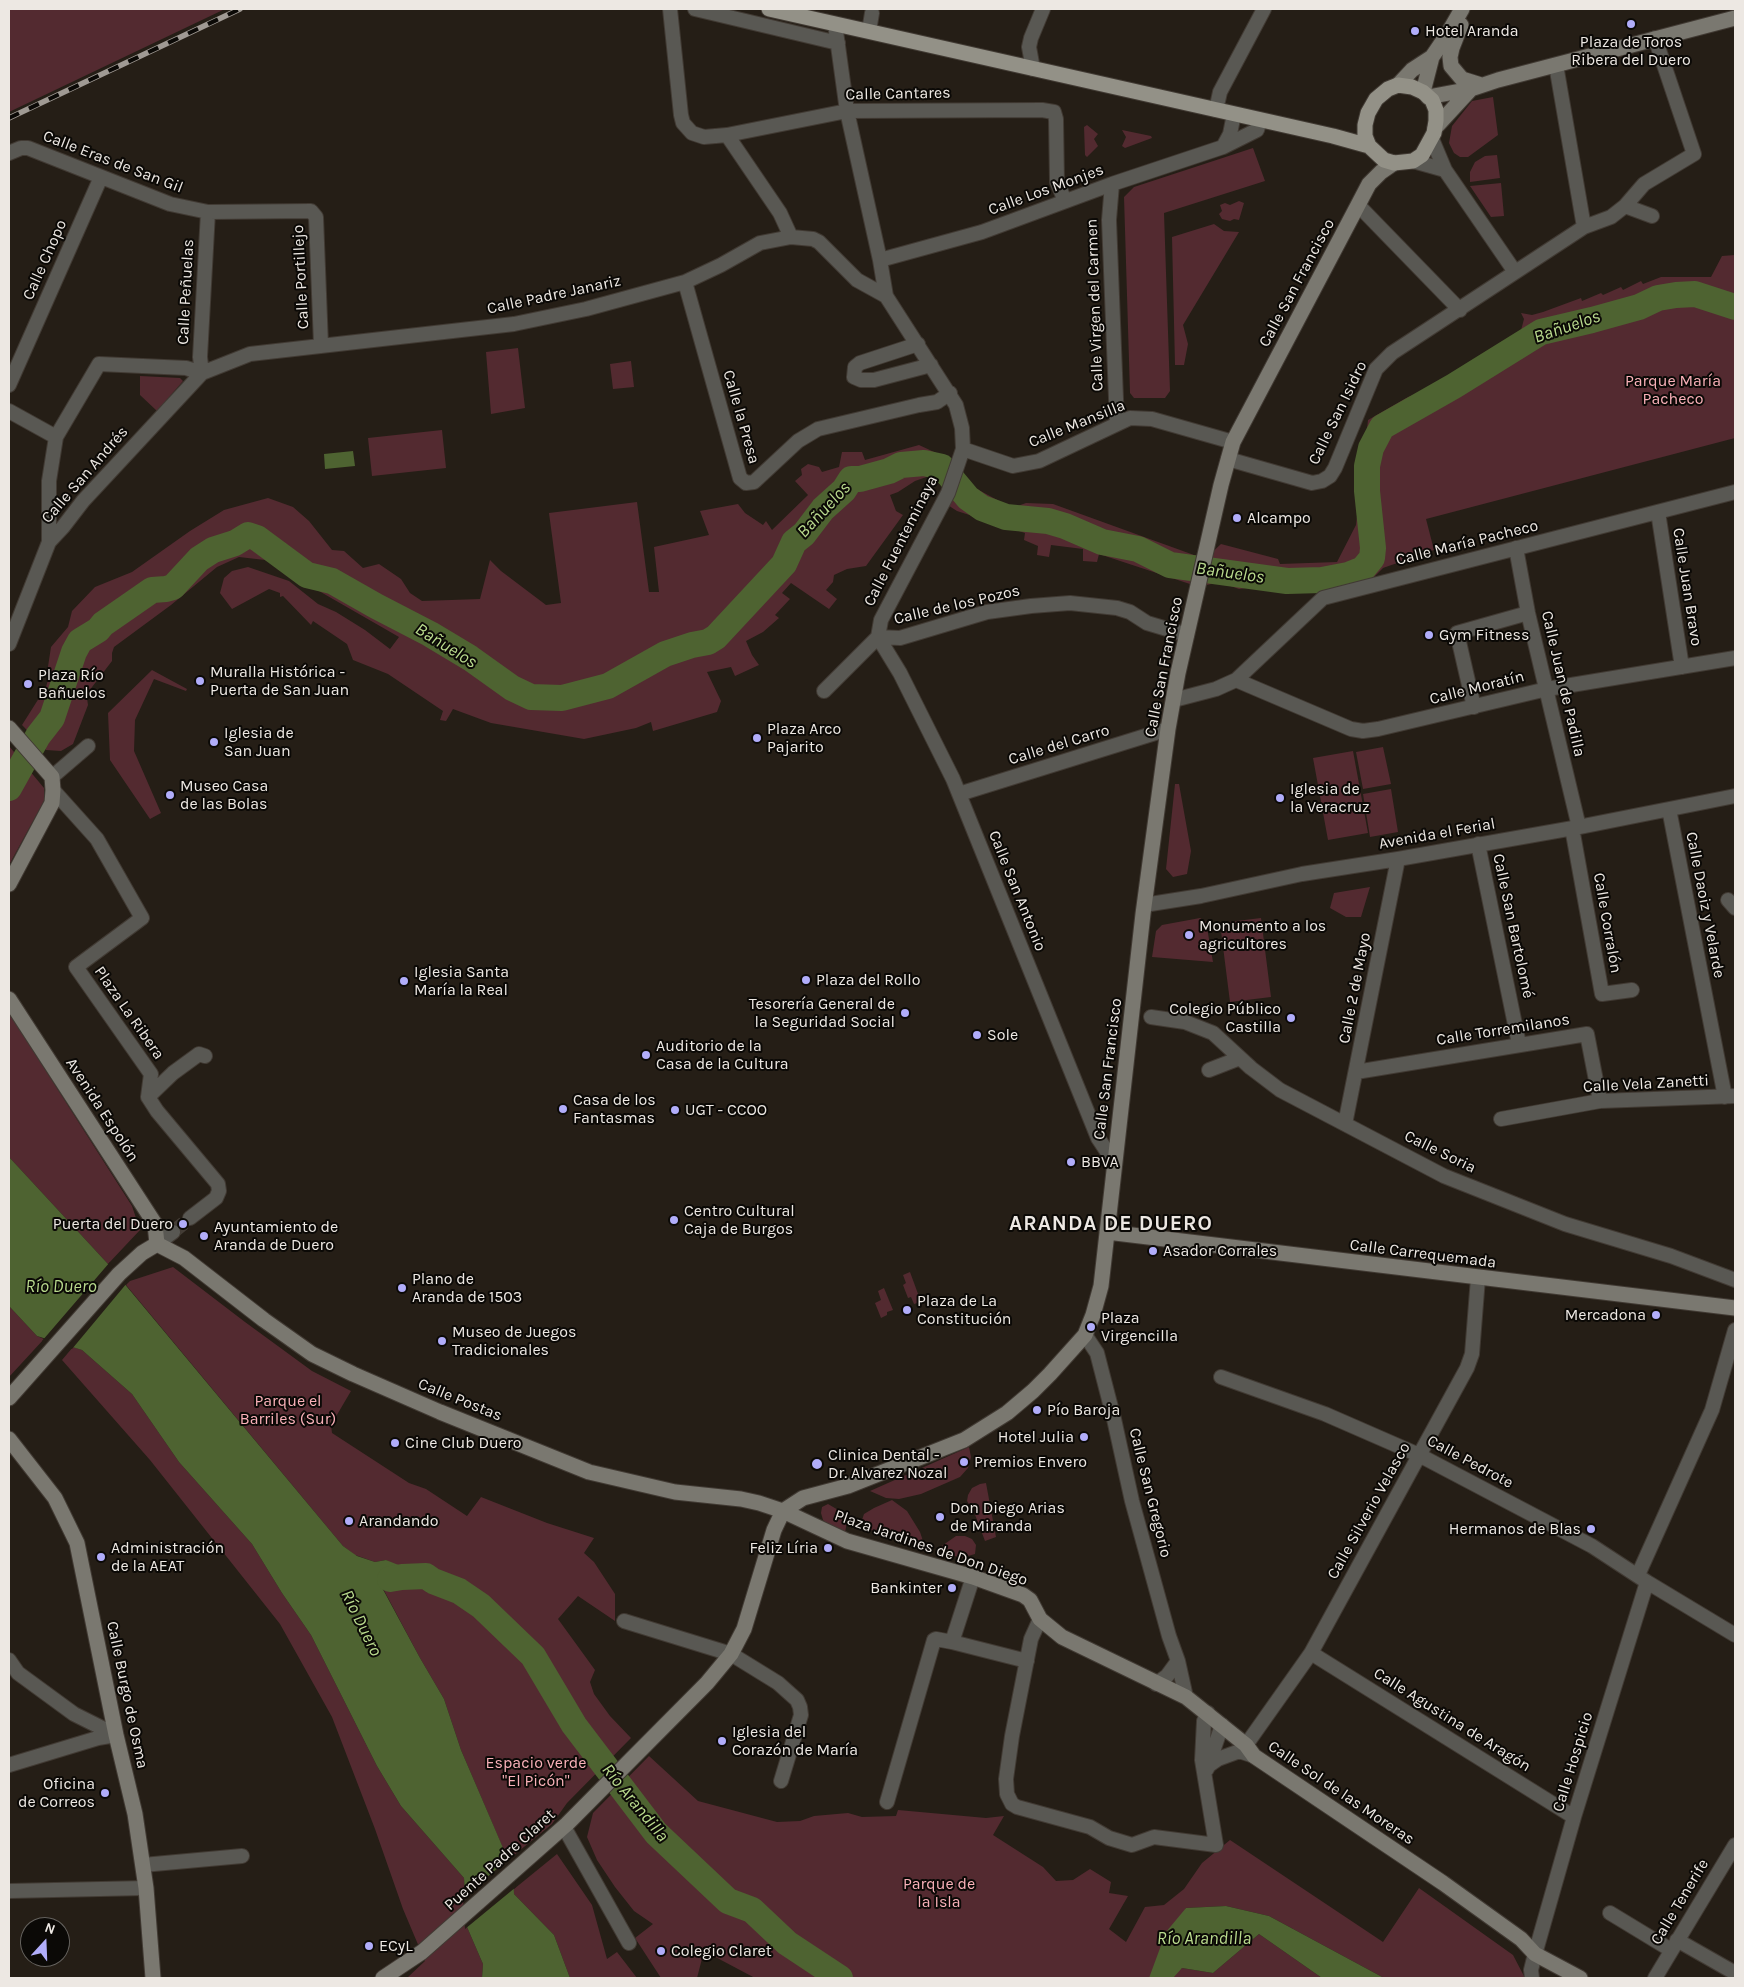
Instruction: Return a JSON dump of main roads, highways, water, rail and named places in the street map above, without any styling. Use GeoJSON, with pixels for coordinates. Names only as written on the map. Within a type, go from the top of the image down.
{"type":"FeatureCollection","features":[{"type":"Feature","properties":{"kind":"main road"},"geometry":{"type":"LineString","coordinates":[[769,9],[1332,136],[1372,150],[1384,160],[1394,163],[1413,160],[1422,155],[1433,134],[1436,110],[1426,94],[1412,87],[1398,85],[1388,89],[1376,99],[1366,120],[1365,136],[1372,150]]}},
{"type":"Feature","properties":{"kind":"main road"},"geometry":{"type":"LineString","coordinates":[[1332,136],[1353,130],[1366,120]]}},
{"type":"Feature","properties":{"kind":"water"},"geometry":{"type":"Polygon","coordinates":[[[353,451],[355,466],[325,469],[324,454],[353,451]]]}},
{"type":"Feature","properties":{"kind":"water","name":"Río Duero"},"geometry":{"type":"Polygon","coordinates":[[[9,1157],[108,1264],[343,1546],[357,1556],[375,1562],[386,1560],[426,1576],[421,1581],[379,1582],[444,1699],[461,1750],[513,1871],[514,1894],[554,1935],[570,1978],[482,1978],[483,1964],[467,1927],[464,1878],[401,1806],[377,1766],[311,1635],[252,1544],[179,1462],[132,1394],[82,1350],[37,1336],[9,1306],[9,1157]]]}},
{"type":"Feature","properties":{"kind":"water","name":"Río Arandilla"},"geometry":{"type":"Polygon","coordinates":[[[1226,1906],[1269,1916],[1384,1978],[1322,1978],[1259,1934],[1213,1973],[1182,1968],[1173,1978],[1149,1978],[1166,1932],[1186,1908],[1226,1906]]]}},
{"type":"Feature","properties":{"kind":"waterway","name":"Bañuelos"},"geometry":{"type":"LineString","coordinates":[[9,788],[38,736],[52,718],[74,652],[80,641],[152,590],[173,587],[199,559],[213,550],[235,543],[248,535],[257,538],[307,575],[332,581],[430,634],[470,658],[512,688],[531,697],[562,698],[608,686],[665,654],[708,642],[716,637],[784,564],[794,542],[804,534],[823,509],[844,490],[851,479],[860,479],[889,471],[901,465],[924,463],[942,467],[968,498],[982,508],[1006,517],[1048,521],[1065,526],[1102,542],[1138,549],[1170,565],[1287,581],[1322,580],[1348,575],[1363,569],[1372,558],[1373,548],[1367,491],[1367,466],[1371,448],[1382,427],[1454,386],[1541,332],[1592,320],[1639,307],[1658,298],[1676,295],[1695,294],[1735,307]]}},
{"type":"Feature","properties":{"kind":"waterway","name":"Río Arandilla"},"geometry":{"type":"LineString","coordinates":[[390,1579],[426,1576],[433,1581],[459,1591],[481,1606],[533,1656],[574,1725],[656,1833],[728,1901],[752,1910],[787,1943],[840,1978]]}},
{"type":"Feature","properties":{"kind":"tunnel"},"geometry":{"type":"LineString","coordinates":[[173,1232],[190,1218]]}},
{"type":"Feature","properties":{"kind":"railway"},"geometry":{"type":"LineString","coordinates":[[9,118],[240,9]]}},
{"type":"Feature","properties":{"kind":"place","name":"Plaza de Toros Ribera del Duero"},"geometry":{"type":"Point","coordinates":[1631,24]}},
{"type":"Feature","properties":{"kind":"place","name":"Hotel Aranda"},"geometry":{"type":"Point","coordinates":[1415,31]}},
{"type":"Feature","properties":{"kind":"place","name":"Alcampo"},"geometry":{"type":"Point","coordinates":[1237,518]}},
{"type":"Feature","properties":{"kind":"place","name":"Gym Fitness"},"geometry":{"type":"Point","coordinates":[1429,635]}},
{"type":"Feature","properties":{"kind":"place","name":"Muralla Histórica - Puerta de San Juan"},"geometry":{"type":"Point","coordinates":[200,681]}},
{"type":"Feature","properties":{"kind":"place","name":"Plaza Río Bañuelos"},"geometry":{"type":"Point","coordinates":[28,684]}},
{"type":"Feature","properties":{"kind":"place","name":"Plaza Arco Pajarito"},"geometry":{"type":"Point","coordinates":[757,738]}},
{"type":"Feature","properties":{"kind":"place","name":"Iglesia de San Juan"},"geometry":{"type":"Point","coordinates":[214,742]}},
{"type":"Feature","properties":{"kind":"place","name":"Museo Casa de las Bolas"},"geometry":{"type":"Point","coordinates":[170,795]}},
{"type":"Feature","properties":{"kind":"place","name":"Iglesia de la Veracruz"},"geometry":{"type":"Point","coordinates":[1280,798]}},
{"type":"Feature","properties":{"kind":"place","name":"Monumento a los agricultores"},"geometry":{"type":"Point","coordinates":[1189,935]}},
{"type":"Feature","properties":{"kind":"place","name":"Plaza del Rollo"},"geometry":{"type":"Point","coordinates":[806,980]}},
{"type":"Feature","properties":{"kind":"place","name":"Iglesia Santa María la Real"},"geometry":{"type":"Point","coordinates":[404,981]}},
{"type":"Feature","properties":{"kind":"place","name":"Tesorería General de la Seguridad Social"},"geometry":{"type":"Point","coordinates":[905,1013]}},
{"type":"Feature","properties":{"kind":"place","name":"Colegio Público Castilla"},"geometry":{"type":"Point","coordinates":[1291,1018]}},
{"type":"Feature","properties":{"kind":"place","name":"Sole"},"geometry":{"type":"Point","coordinates":[977,1035]}},
{"type":"Feature","properties":{"kind":"place","name":"Auditorio de la Casa de la Cultura"},"geometry":{"type":"Point","coordinates":[646,1055]}},
{"type":"Feature","properties":{"kind":"place","name":"Casa de los Fantasmas"},"geometry":{"type":"Point","coordinates":[563,1109]}},
{"type":"Feature","properties":{"kind":"place","name":"UGT - CCOO"},"geometry":{"type":"Point","coordinates":[675,1110]}},
{"type":"Feature","properties":{"kind":"place","name":"BBVA"},"geometry":{"type":"Point","coordinates":[1071,1162]}},
{"type":"Feature","properties":{"kind":"place","name":"Centro Cultural Caja de Burgos"},"geometry":{"type":"Point","coordinates":[674,1220]}},
{"type":"Feature","properties":{"kind":"place","name":"Puerta del Duero"},"geometry":{"type":"Point","coordinates":[183,1224]}},
{"type":"Feature","properties":{"kind":"place","name":"Ayuntamiento de Aranda de Duero"},"geometry":{"type":"Point","coordinates":[204,1236]}},
{"type":"Feature","properties":{"kind":"place","name":"Asador Corrales"},"geometry":{"type":"Point","coordinates":[1153,1251]}},
{"type":"Feature","properties":{"kind":"place","name":"Plano de Aranda de 1503"},"geometry":{"type":"Point","coordinates":[402,1288]}},
{"type":"Feature","properties":{"kind":"place","name":"Plaza de La Constitución"},"geometry":{"type":"Point","coordinates":[907,1310]}},
{"type":"Feature","properties":{"kind":"place","name":"Mercadona"},"geometry":{"type":"Point","coordinates":[1656,1315]}},
{"type":"Feature","properties":{"kind":"place","name":"Plaza Virgencilla"},"geometry":{"type":"Point","coordinates":[1091,1327]}},
{"type":"Feature","properties":{"kind":"place","name":"Museo de Juegos Tradicionales"},"geometry":{"type":"Point","coordinates":[442,1341]}},
{"type":"Feature","properties":{"kind":"place","name":"Pío Baroja"},"geometry":{"type":"Point","coordinates":[1037,1410]}},
{"type":"Feature","properties":{"kind":"place","name":"Hotel Julia"},"geometry":{"type":"Point","coordinates":[1084,1437]}},
{"type":"Feature","properties":{"kind":"place","name":"Cine Club Duero"},"geometry":{"type":"Point","coordinates":[395,1443]}},
{"type":"Feature","properties":{"kind":"place","name":"Premios Envero"},"geometry":{"type":"Point","coordinates":[964,1462]}},
{"type":"Feature","properties":{"kind":"place","name":"Clinica Dental - Dr. Alvarez Nozal"},"geometry":{"type":"Point","coordinates":[817,1464]}},
{"type":"Feature","properties":{"kind":"place","name":"Don Diego Arias de Miranda"},"geometry":{"type":"Point","coordinates":[940,1517]}},
{"type":"Feature","properties":{"kind":"place","name":"Arandando"},"geometry":{"type":"Point","coordinates":[349,1521]}},
{"type":"Feature","properties":{"kind":"place","name":"Hermanos de Blas"},"geometry":{"type":"Point","coordinates":[1591,1529]}},
{"type":"Feature","properties":{"kind":"place","name":"Feliz Líria"},"geometry":{"type":"Point","coordinates":[828,1548]}},
{"type":"Feature","properties":{"kind":"place","name":"Administración de la AEAT"},"geometry":{"type":"Point","coordinates":[101,1557]}},
{"type":"Feature","properties":{"kind":"place","name":"Bankinter"},"geometry":{"type":"Point","coordinates":[952,1588]}},
{"type":"Feature","properties":{"kind":"place","name":"Iglesia del Corazón de María"},"geometry":{"type":"Point","coordinates":[722,1741]}},
{"type":"Feature","properties":{"kind":"place","name":"Oficina de Correos"},"geometry":{"type":"Point","coordinates":[105,1793]}},
{"type":"Feature","properties":{"kind":"place","name":"ECyL"},"geometry":{"type":"Point","coordinates":[369,1946]}},
{"type":"Feature","properties":{"kind":"place","name":"Colegio Claret"},"geometry":{"type":"Point","coordinates":[661,1951]}},
{"type":"Feature","properties":{"kind":"district","name":"ARANDA DE DUERO"},"geometry":{"type":"Point","coordinates":[1111,1224]}},
{"type":"Feature","properties":{"kind":"park label","name":"Parque María Pacheco"},"geometry":{"type":"Point","coordinates":[1673,390]}},
{"type":"Feature","properties":{"kind":"park label","name":"Parque el Barriles (Sur)"},"geometry":{"type":"Point","coordinates":[288,1410]}},
{"type":"Feature","properties":{"kind":"park label","name":"Espacio verde \"El Picón\""},"geometry":{"type":"Point","coordinates":[536,1772]}},
{"type":"Feature","properties":{"kind":"park label","name":"Parque de la Isla"},"geometry":{"type":"Point","coordinates":[939,1893]}}]}
